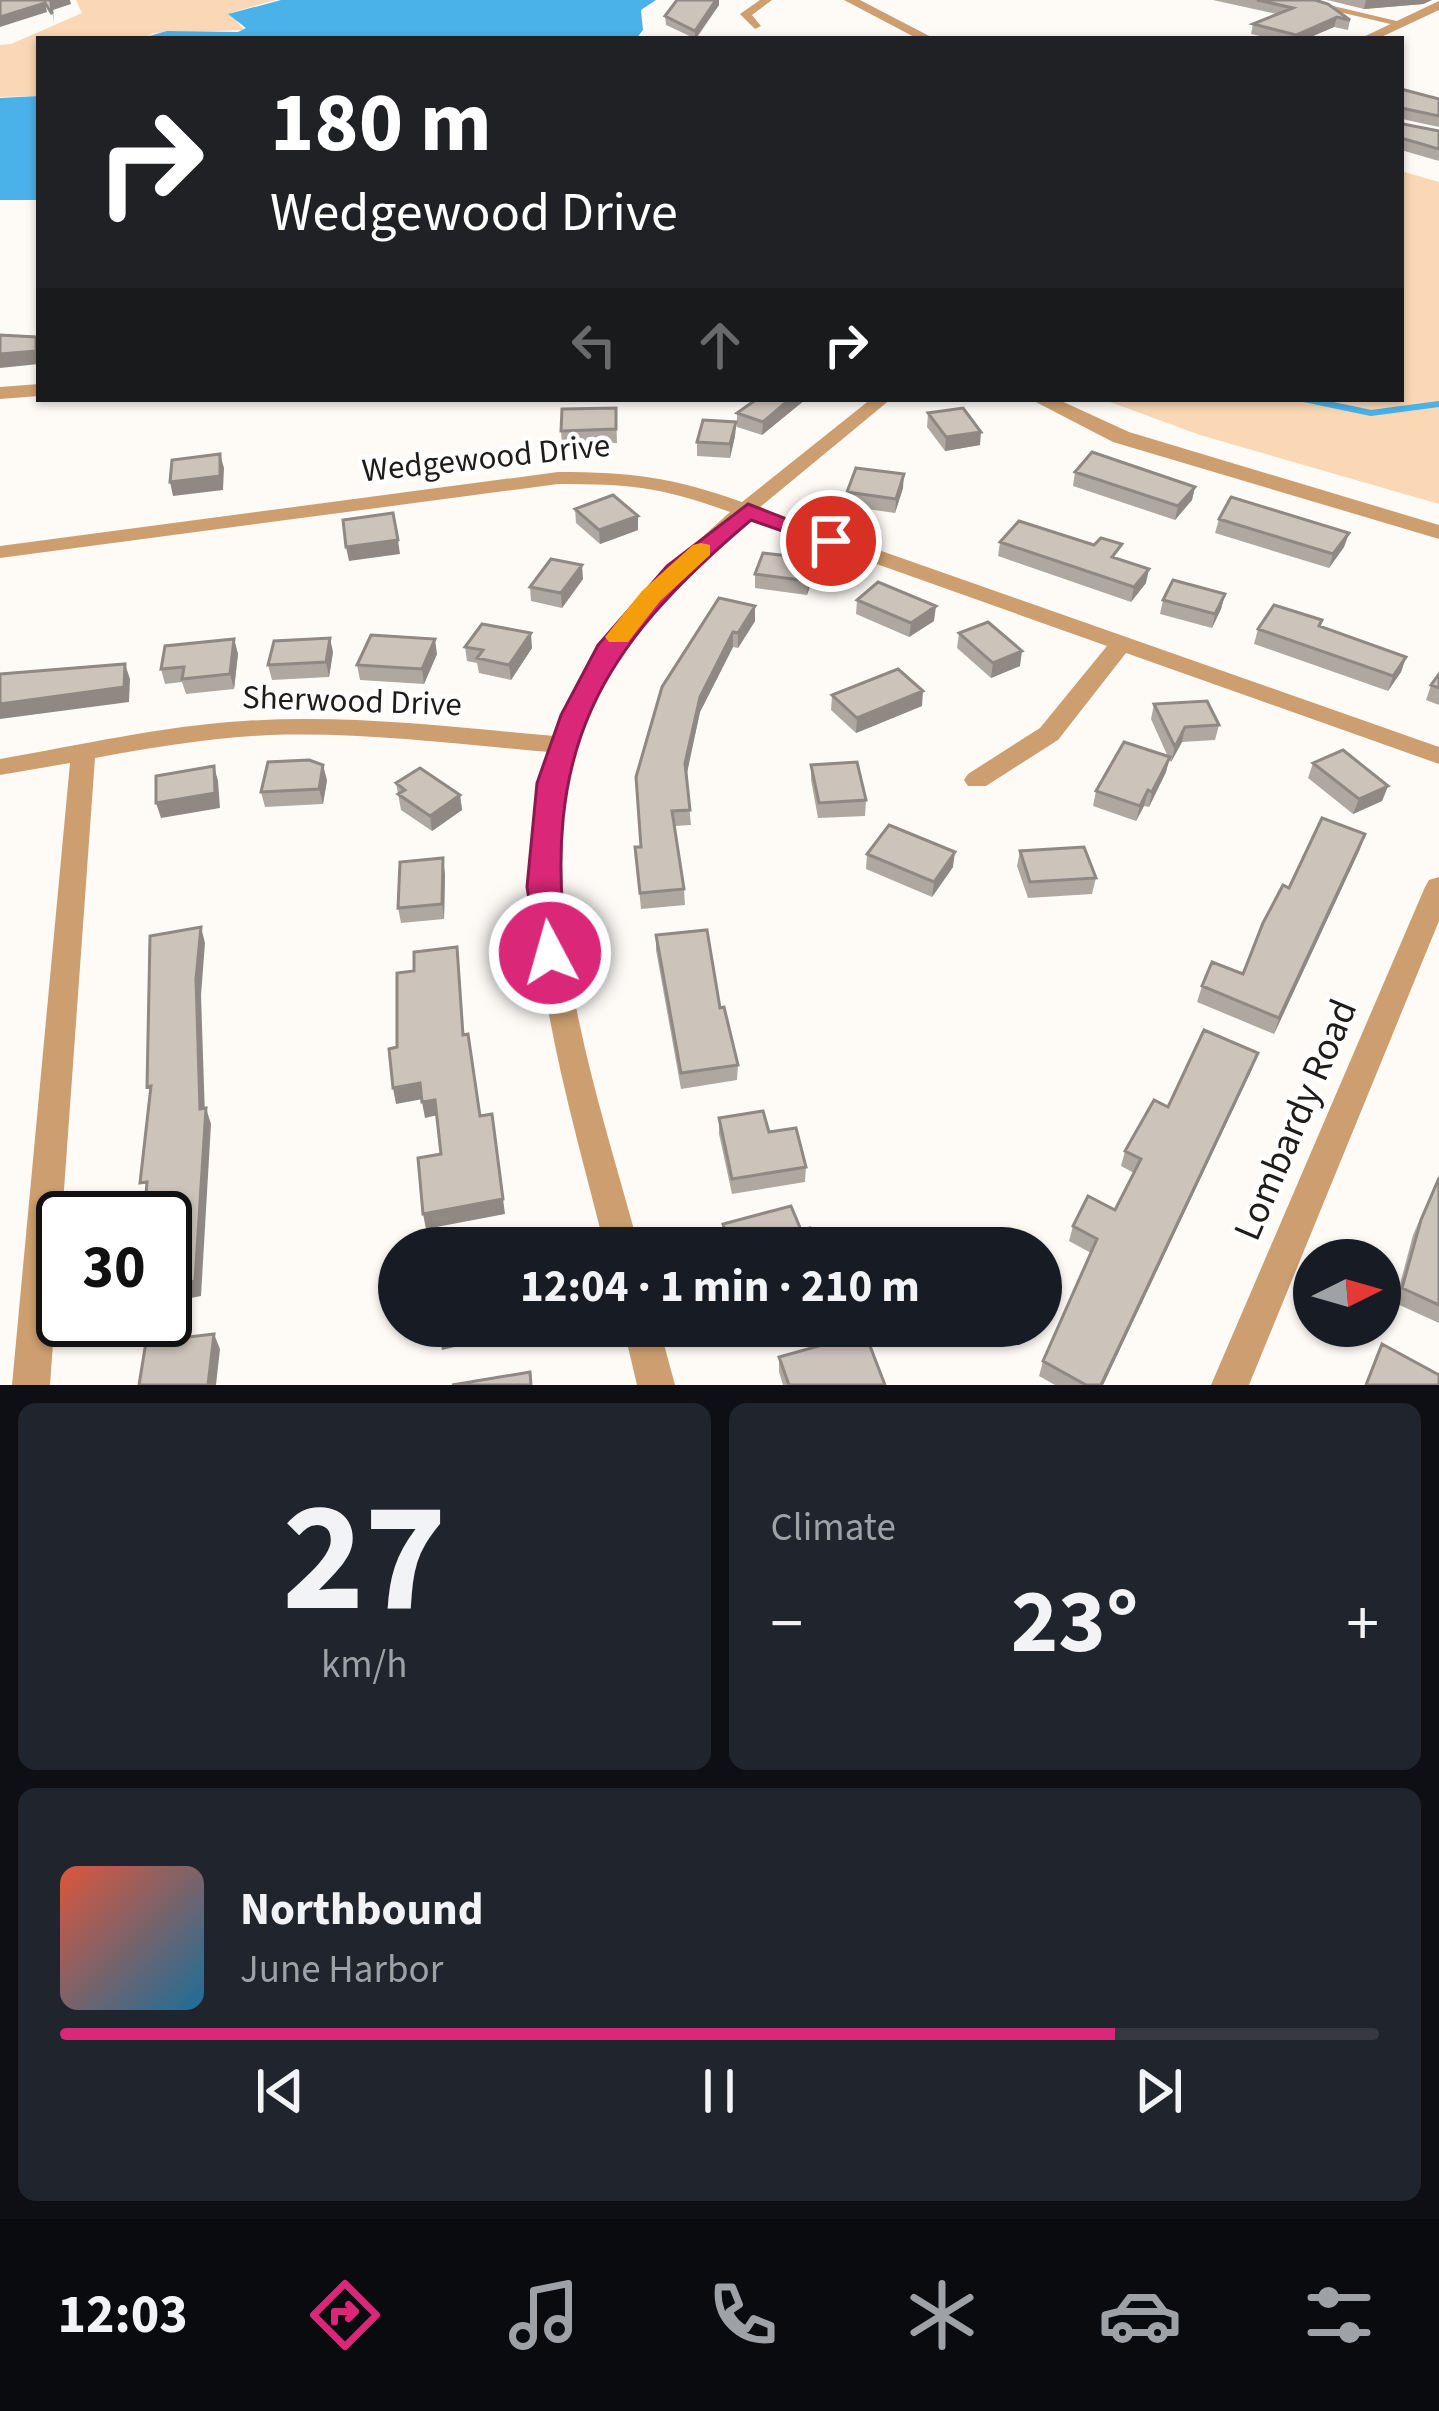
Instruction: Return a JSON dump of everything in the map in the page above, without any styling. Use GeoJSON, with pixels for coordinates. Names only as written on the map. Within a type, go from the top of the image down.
{"type":"FeatureCollection","features":[{"type":"Feature","properties":{"kind":"street"},"geometry":{"type":"LineString","coordinates":[[754,26],[746,14],[766,0]]}},
{"type":"Feature","properties":{"kind":"street"},"geometry":{"type":"LineString","coordinates":[[850,0],[922,36]]}},
{"type":"Feature","properties":{"kind":"street"},"geometry":{"type":"LineString","coordinates":[[1293,0],[1400,23]]}},
{"type":"Feature","properties":{"kind":"street"},"geometry":{"type":"LineString","coordinates":[[1372,36],[1439,5]]}},
{"type":"Feature","properties":{"kind":"street"},"geometry":{"type":"LineString","coordinates":[[0,393],[36,390]]}},
{"type":"Feature","properties":{"kind":"street"},"geometry":{"type":"LineString","coordinates":[[617,1227],[550,953],[543,887],[546,830],[562,746],[589,683],[632,619],[675,572],[878,402]]}},
{"type":"Feature","properties":{"kind":"street"},"geometry":{"type":"LineString","coordinates":[[1046,402],[1121,437],[1439,532]]}},
{"type":"Feature","properties":{"kind":"street","name":"Wedgewood Drive"},"geometry":{"type":"LineString","coordinates":[[0,552],[558,478],[657,482],[1439,756]]}},
{"type":"Feature","properties":{"kind":"street"},"geometry":{"type":"LineString","coordinates":[[977,780],[1049,734],[1121,644]]}},
{"type":"Feature","properties":{"kind":"street","name":"Sherwood Drive"},"geometry":{"type":"LineString","coordinates":[[0,767],[275,727],[368,728],[562,746]]}},
{"type":"Feature","properties":{"kind":"street"},"geometry":{"type":"LineString","coordinates":[[31,1385],[83,753]]}},
{"type":"Feature","properties":{"kind":"street","name":"Lombardy Road"},"geometry":{"type":"LineString","coordinates":[[1230,1385],[1439,887]]}},
{"type":"Feature","properties":{"kind":"street"},"geometry":{"type":"LineString","coordinates":[[646,1347],[656,1385]]}},
{"type":"Feature","properties":{"kind":"shaded area"},"geometry":{"type":"Polygon","coordinates":[[[76,0],[275,0],[230,13],[244,30],[36,36],[36,96],[0,97],[0,45],[82,13],[76,0]]]}},
{"type":"Feature","properties":{"kind":"shaded area"},"geometry":{"type":"Polygon","coordinates":[[[1404,172],[1439,182],[1439,504],[1200,435],[1110,402],[1404,402],[1404,172]]]}},
{"type":"Feature","properties":{"kind":"water"},"geometry":{"type":"Polygon","coordinates":[[[281,0],[656,0],[641,10],[643,30],[638,36],[150,36],[246,28],[228,14],[281,0]]]}},
{"type":"Feature","properties":{"kind":"water"},"geometry":{"type":"Polygon","coordinates":[[[36,96],[36,200],[0,200],[0,98],[36,96]]]}},
{"type":"Feature","properties":{"kind":"building"},"geometry":{"type":"Polygon","coordinates":[[[0,0],[54,0],[52,14],[45,3],[0,17],[0,0]]]}},
{"type":"Feature","properties":{"kind":"building"},"geometry":{"type":"Polygon","coordinates":[[[677,0],[716,0],[695,31],[665,16],[677,0]]]}},
{"type":"Feature","properties":{"kind":"building"},"geometry":{"type":"Polygon","coordinates":[[[1257,0],[1315,0],[1350,20],[1337,17],[1296,35],[1253,24],[1293,8],[1257,0]]]}},
{"type":"Feature","properties":{"kind":"building"},"geometry":{"type":"Polygon","coordinates":[[[1404,90],[1439,99],[1439,116],[1404,109],[1404,90]]]}},
{"type":"Feature","properties":{"kind":"building"},"geometry":{"type":"Polygon","coordinates":[[[1404,124],[1439,131],[1439,149],[1404,139],[1404,124]]]}},
{"type":"Feature","properties":{"kind":"building"},"geometry":{"type":"Polygon","coordinates":[[[0,335],[36,337],[36,351],[0,354],[0,335]]]}},
{"type":"Feature","properties":{"kind":"building"},"geometry":{"type":"Polygon","coordinates":[[[753,402],[786,402],[763,422],[737,413],[753,402]]]}},
{"type":"Feature","properties":{"kind":"building"},"geometry":{"type":"Polygon","coordinates":[[[616,408],[616,429],[561,431],[562,409],[616,408]]]}},
{"type":"Feature","properties":{"kind":"building"},"geometry":{"type":"Polygon","coordinates":[[[963,408],[981,432],[946,437],[928,413],[963,408]]]}},
{"type":"Feature","properties":{"kind":"building"},"geometry":{"type":"Polygon","coordinates":[[[703,420],[736,422],[730,444],[697,442],[703,420]]]}},
{"type":"Feature","properties":{"kind":"building"},"geometry":{"type":"Polygon","coordinates":[[[1092,452],[1195,487],[1178,506],[1075,472],[1092,452]]]}},
{"type":"Feature","properties":{"kind":"building"},"geometry":{"type":"Polygon","coordinates":[[[220,454],[220,476],[170,482],[172,460],[220,454]]]}},
{"type":"Feature","properties":{"kind":"building"},"geometry":{"type":"Polygon","coordinates":[[[856,468],[904,474],[896,499],[847,492],[856,468]]]}},
{"type":"Feature","properties":{"kind":"building"},"geometry":{"type":"Polygon","coordinates":[[[613,495],[638,516],[599,530],[575,509],[613,495]]]}},
{"type":"Feature","properties":{"kind":"building"},"geometry":{"type":"Polygon","coordinates":[[[1231,497],[1349,533],[1333,554],[1219,519],[1231,497]]]}},
{"type":"Feature","properties":{"kind":"building"},"geometry":{"type":"Polygon","coordinates":[[[393,513],[398,540],[346,547],[343,520],[393,513]]]}},
{"type":"Feature","properties":{"kind":"building"},"geometry":{"type":"Polygon","coordinates":[[[1019,521],[1094,545],[1101,538],[1122,544],[1112,557],[1149,569],[1134,587],[1000,542],[1019,521]]]}},
{"type":"Feature","properties":{"kind":"building"},"geometry":{"type":"Polygon","coordinates":[[[763,553],[815,559],[808,581],[755,574],[763,553]]]}},
{"type":"Feature","properties":{"kind":"building"},"geometry":{"type":"Polygon","coordinates":[[[551,559],[582,565],[561,593],[530,587],[551,559]]]}},
{"type":"Feature","properties":{"kind":"building"},"geometry":{"type":"Polygon","coordinates":[[[1173,580],[1225,594],[1215,614],[1163,600],[1173,580]]]}},
{"type":"Feature","properties":{"kind":"building"},"geometry":{"type":"Polygon","coordinates":[[[878,582],[936,606],[911,623],[857,600],[878,582]]]}},
{"type":"Feature","properties":{"kind":"building"},"geometry":{"type":"Polygon","coordinates":[[[719,598],[755,606],[738,633],[733,632],[700,697],[685,763],[690,810],[672,811],[684,889],[640,893],[636,777],[662,687],[719,598]]]}},
{"type":"Feature","properties":{"kind":"building"},"geometry":{"type":"Polygon","coordinates":[[[1274,605],[1322,620],[1319,626],[1406,657],[1393,676],[1258,629],[1274,605]]]}},
{"type":"Feature","properties":{"kind":"building"},"geometry":{"type":"Polygon","coordinates":[[[988,622],[1022,651],[993,663],[959,633],[988,622]]]}},
{"type":"Feature","properties":{"kind":"building"},"geometry":{"type":"Polygon","coordinates":[[[482,624],[531,633],[509,665],[477,658],[483,650],[465,647],[482,624]]]}},
{"type":"Feature","properties":{"kind":"building"},"geometry":{"type":"Polygon","coordinates":[[[371,635],[435,639],[422,669],[357,665],[371,635]]]}},
{"type":"Feature","properties":{"kind":"building"},"geometry":{"type":"Polygon","coordinates":[[[330,638],[326,662],[268,665],[274,641],[330,638]]]}},
{"type":"Feature","properties":{"kind":"building"},"geometry":{"type":"Polygon","coordinates":[[[234,639],[230,674],[182,679],[184,667],[161,669],[165,646],[234,639]]]}},
{"type":"Feature","properties":{"kind":"building"},"geometry":{"type":"Polygon","coordinates":[[[125,664],[124,687],[0,704],[0,674],[125,664]]]}},
{"type":"Feature","properties":{"kind":"building"},"geometry":{"type":"Polygon","coordinates":[[[898,669],[923,691],[857,718],[832,695],[898,669]]]}},
{"type":"Feature","properties":{"kind":"building"},"geometry":{"type":"Polygon","coordinates":[[[1207,701],[1219,725],[1185,727],[1175,747],[1154,704],[1207,701]]]}},
{"type":"Feature","properties":{"kind":"building"},"geometry":{"type":"Polygon","coordinates":[[[1124,742],[1170,757],[1140,806],[1096,791],[1124,742]]]}},
{"type":"Feature","properties":{"kind":"building"},"geometry":{"type":"Polygon","coordinates":[[[1343,750],[1388,786],[1359,799],[1313,763],[1343,750]]]}},
{"type":"Feature","properties":{"kind":"building"},"geometry":{"type":"Polygon","coordinates":[[[309,760],[323,765],[319,789],[261,792],[268,762],[309,760]]]}},
{"type":"Feature","properties":{"kind":"building"},"geometry":{"type":"Polygon","coordinates":[[[857,762],[866,800],[819,803],[811,765],[857,762]]]}},
{"type":"Feature","properties":{"kind":"building"},"geometry":{"type":"Polygon","coordinates":[[[214,766],[215,793],[156,803],[156,776],[214,766]]]}},
{"type":"Feature","properties":{"kind":"building"},"geometry":{"type":"Polygon","coordinates":[[[420,768],[460,795],[430,816],[398,794],[405,790],[396,783],[420,768]]]}},
{"type":"Feature","properties":{"kind":"building"},"geometry":{"type":"Polygon","coordinates":[[[1322,818],[1365,834],[1279,1018],[1202,986],[1212,962],[1243,974],[1263,923],[1283,885],[1289,888],[1322,818]]]}},
{"type":"Feature","properties":{"kind":"building"},"geometry":{"type":"Polygon","coordinates":[[[889,825],[955,852],[934,882],[867,854],[889,825]]]}},
{"type":"Feature","properties":{"kind":"building"},"geometry":{"type":"Polygon","coordinates":[[[1084,847],[1096,878],[1030,882],[1020,851],[1084,847]]]}},
{"type":"Feature","properties":{"kind":"building"},"geometry":{"type":"Polygon","coordinates":[[[443,858],[442,904],[398,908],[400,862],[443,858]]]}},
{"type":"Feature","properties":{"kind":"building"},"geometry":{"type":"Polygon","coordinates":[[[201,927],[196,979],[200,1109],[206,1108],[192,1282],[192,1191],[146,1191],[147,1182],[140,1183],[151,1086],[147,1087],[150,936],[201,927]]]}},
{"type":"Feature","properties":{"kind":"building"},"geometry":{"type":"Polygon","coordinates":[[[707,930],[720,1008],[724,1007],[738,1065],[681,1073],[656,935],[707,930]]]}},
{"type":"Feature","properties":{"kind":"building"},"geometry":{"type":"Polygon","coordinates":[[[457,947],[463,1035],[468,1034],[480,1116],[492,1114],[503,1199],[423,1214],[418,1158],[441,1154],[435,1100],[422,1102],[420,1083],[393,1088],[389,1049],[397,1047],[397,973],[414,971],[414,952],[457,947]]]}},
{"type":"Feature","properties":{"kind":"building"},"geometry":{"type":"Polygon","coordinates":[[[1204,1030],[1258,1053],[1101,1385],[1086,1385],[1043,1361],[1049,1347],[1062,1347],[1062,1318],[1097,1239],[1073,1226],[1088,1196],[1115,1210],[1141,1159],[1125,1151],[1154,1100],[1168,1107],[1204,1030]]]}},
{"type":"Feature","properties":{"kind":"building"},"geometry":{"type":"Polygon","coordinates":[[[763,1111],[769,1132],[796,1128],[806,1167],[732,1179],[719,1118],[763,1111]]]}},
{"type":"Feature","properties":{"kind":"building"},"geometry":{"type":"Polygon","coordinates":[[[1439,1178],[1439,1305],[1402,1288],[1421,1220],[1439,1178]]]}},
{"type":"Feature","properties":{"kind":"building"},"geometry":{"type":"Polygon","coordinates":[[[791,1206],[800,1227],[724,1227],[791,1206]]]}},
{"type":"Feature","properties":{"kind":"building"},"geometry":{"type":"Polygon","coordinates":[[[214,1334],[208,1385],[139,1385],[145,1347],[192,1347],[192,1337],[214,1334]]]}},
{"type":"Feature","properties":{"kind":"building"},"geometry":{"type":"Polygon","coordinates":[[[815,1347],[870,1347],[885,1385],[789,1385],[779,1357],[815,1347]]]}},
{"type":"Feature","properties":{"kind":"building"},"geometry":{"type":"Polygon","coordinates":[[[1381,1347],[1439,1375],[1439,1385],[1366,1385],[1381,1347]]]}},
{"type":"Feature","properties":{"kind":"building"},"geometry":{"type":"Polygon","coordinates":[[[530,1372],[531,1385],[452,1385],[530,1372]]]}},
{"type":"Feature","properties":{"kind":"waterway"},"geometry":{"type":"LineString","coordinates":[[1318,402],[1371,413],[1439,404]]}},
{"type":"Feature","properties":{"kind":"slow traffic"},"geometry":{"type":"LineString","coordinates":[[618,637],[651,596],[701,550]]}},
{"type":"Feature","properties":{"kind":"route"},"geometry":{"type":"LineString","coordinates":[[550,953],[543,887],[551,783],[574,715],[608,650],[675,572],[748,511],[831,541]]}}]}
